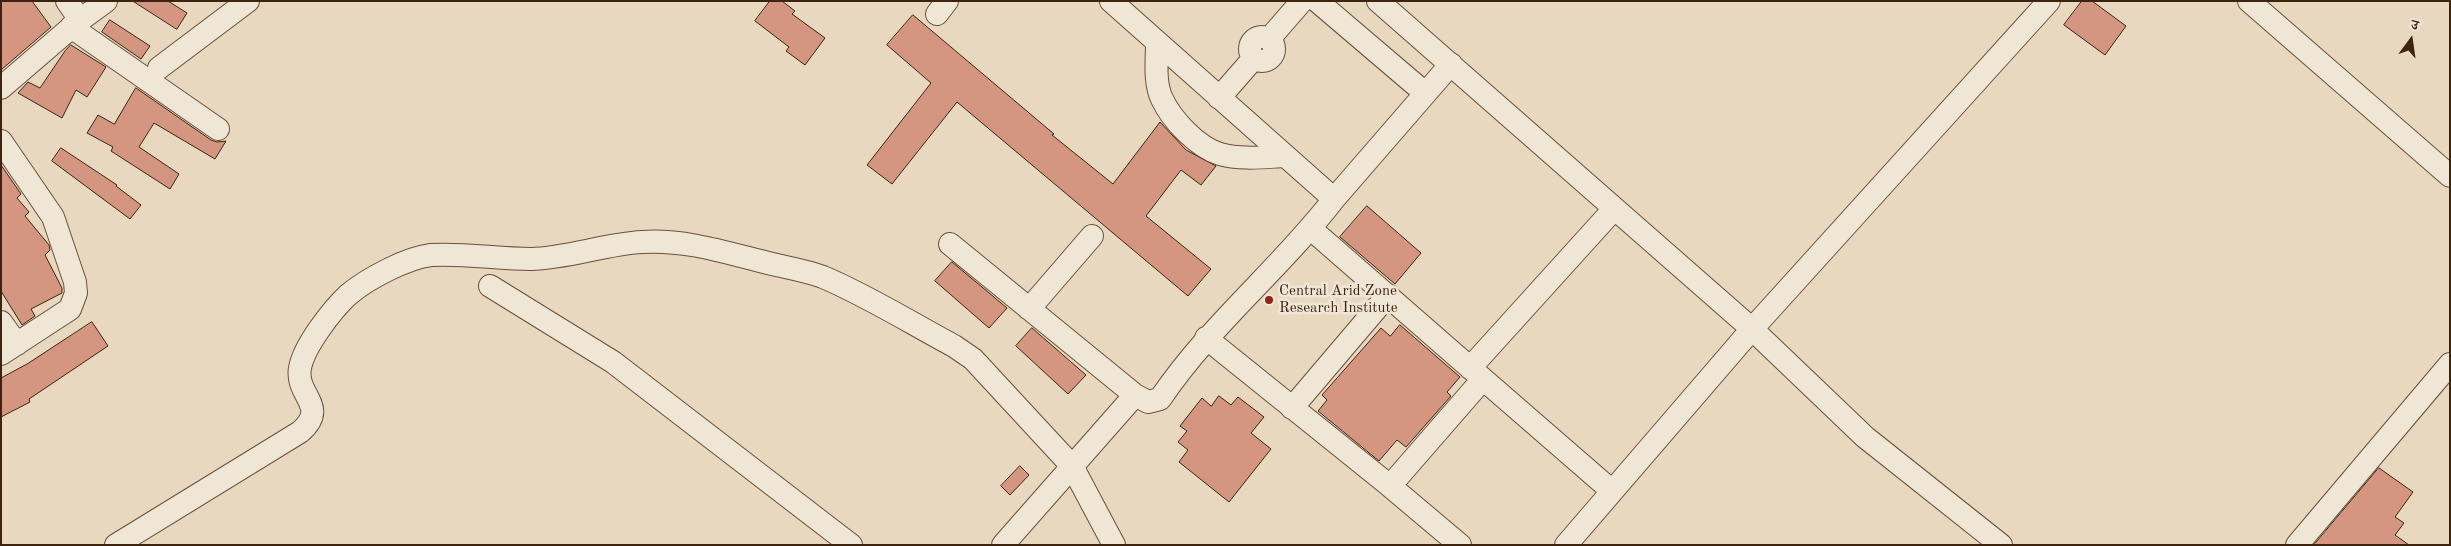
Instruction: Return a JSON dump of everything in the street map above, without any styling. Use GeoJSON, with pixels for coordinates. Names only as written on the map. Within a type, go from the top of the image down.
{"type":"FeatureCollection","features":[{"type":"Feature","properties":{"kind":"street"},"geometry":{"type":"LineString","coordinates":[[67,1],[76,24],[218,129]]}},
{"type":"Feature","properties":{"kind":"street"},"geometry":{"type":"LineString","coordinates":[[1,88],[106,1]]}},
{"type":"Feature","properties":{"kind":"street"},"geometry":{"type":"LineString","coordinates":[[159,68],[248,1]]}},
{"type":"Feature","properties":{"kind":"street"},"geometry":{"type":"LineString","coordinates":[[1111,1],[1334,199]]}},
{"type":"Feature","properties":{"kind":"street"},"geometry":{"type":"LineString","coordinates":[[1219,98],[1254,58],[1263,61],[1272,56],[1274,47],[1268,39],[1302,1]]}},
{"type":"Feature","properties":{"kind":"street"},"geometry":{"type":"LineString","coordinates":[[1317,1],[1425,93]]}},
{"type":"Feature","properties":{"kind":"street"},"geometry":{"type":"LineString","coordinates":[[1378,1],[1614,210],[1752,329],[1865,437],[2002,545]]}},
{"type":"Feature","properties":{"kind":"street"},"geometry":{"type":"LineString","coordinates":[[1566,545],[1752,329],[2048,1]]}},
{"type":"Feature","properties":{"kind":"street"},"geometry":{"type":"LineString","coordinates":[[2250,1],[2450,176]]}},
{"type":"Feature","properties":{"kind":"street"},"geometry":{"type":"LineString","coordinates":[[1157,42],[1157,79],[1162,99],[1180,125],[1193,138],[1208,149],[1220,154],[1244,158],[1285,156]]}},
{"type":"Feature","properties":{"kind":"street"},"geometry":{"type":"LineString","coordinates":[[950,244],[1135,395],[1148,402],[1160,399],[1206,338],[1311,229],[1334,199],[1451,64]]}},
{"type":"Feature","properties":{"kind":"street"},"geometry":{"type":"LineString","coordinates":[[1,141],[54,217],[75,282],[76,293],[70,309],[9,349],[1,322]]}},
{"type":"Feature","properties":{"kind":"street"},"geometry":{"type":"LineString","coordinates":[[1390,486],[1476,373],[1614,210]]}},
{"type":"Feature","properties":{"kind":"street"},"geometry":{"type":"LineString","coordinates":[[1311,229],[1612,491]]}},
{"type":"Feature","properties":{"kind":"street"},"geometry":{"type":"LineString","coordinates":[[1029,308],[1092,236]]}},
{"type":"Feature","properties":{"kind":"street"},"geometry":{"type":"LineString","coordinates":[[116,545],[310,424],[313,416],[312,407],[299,379],[300,366],[324,322],[348,296],[370,278],[387,270],[429,256],[474,255],[533,259],[642,242],[667,242],[698,246],[821,276],[954,346],[973,359],[1072,466],[1114,545]]}},
{"type":"Feature","properties":{"kind":"street"},"geometry":{"type":"LineString","coordinates":[[490,286],[613,362],[851,545]]}},
{"type":"Feature","properties":{"kind":"street"},"geometry":{"type":"LineString","coordinates":[[1292,408],[1388,295]]}},
{"type":"Feature","properties":{"kind":"street"},"geometry":{"type":"LineString","coordinates":[[1206,338],[1390,486],[1460,545]]}},
{"type":"Feature","properties":{"kind":"street"},"geometry":{"type":"LineString","coordinates":[[2297,545],[2450,364]]}},
{"type":"Feature","properties":{"kind":"street"},"geometry":{"type":"LineString","coordinates":[[1003,545],[1135,395]]}},
{"type":"Feature","properties":{"kind":"building"},"geometry":{"type":"Polygon","coordinates":[[[1,1],[32,1],[51,27],[1,70],[1,1]]]}},
{"type":"Feature","properties":{"kind":"building"},"geometry":{"type":"Polygon","coordinates":[[[133,1],[168,1],[187,13],[177,29],[133,1]]]}},
{"type":"Feature","properties":{"kind":"building"},"geometry":{"type":"Polygon","coordinates":[[[770,1],[782,1],[795,11],[792,14],[825,38],[805,65],[786,51],[789,47],[755,21],[770,1]]]}},
{"type":"Feature","properties":{"kind":"building"},"geometry":{"type":"Polygon","coordinates":[[[2082,1],[2092,1],[2126,26],[2105,55],[2064,25],[2082,1]]]}},
{"type":"Feature","properties":{"kind":"building"},"geometry":{"type":"Polygon","coordinates":[[[913,15],[1054,134],[1052,135],[1113,184],[1160,122],[1186,150],[1216,166],[1201,185],[1181,170],[1146,216],[1211,269],[1188,296],[957,102],[892,184],[867,165],[931,83],[887,45],[913,15]]]}},
{"type":"Feature","properties":{"kind":"building"},"geometry":{"type":"Polygon","coordinates":[[[110,20],[150,46],[141,59],[102,32],[110,20]]]}},
{"type":"Feature","properties":{"kind":"building"},"geometry":{"type":"Polygon","coordinates":[[[71,45],[106,67],[87,97],[76,90],[62,118],[18,93],[28,82],[40,88],[71,45]]]}},
{"type":"Feature","properties":{"kind":"building"},"geometry":{"type":"Polygon","coordinates":[[[136,88],[211,140],[217,142],[226,141],[215,159],[154,123],[139,147],[179,174],[170,189],[111,151],[113,147],[87,133],[98,115],[114,124],[136,88]]]}},
{"type":"Feature","properties":{"kind":"building"},"geometry":{"type":"Polygon","coordinates":[[[61,148],[117,185],[141,205],[130,219],[52,161],[61,148]]]}},
{"type":"Feature","properties":{"kind":"building"},"geometry":{"type":"Polygon","coordinates":[[[1,165],[21,194],[17,198],[29,212],[25,216],[49,245],[50,250],[45,255],[62,288],[62,293],[31,309],[35,316],[22,325],[1,291],[1,165]]]}},
{"type":"Feature","properties":{"kind":"building"},"geometry":{"type":"Polygon","coordinates":[[[1367,206],[1421,253],[1395,284],[1340,237],[1367,206]]]}},
{"type":"Feature","properties":{"kind":"building"},"geometry":{"type":"Polygon","coordinates":[[[952,262],[1007,308],[989,328],[935,281],[952,262]]]}},
{"type":"Feature","properties":{"kind":"building"},"geometry":{"type":"Polygon","coordinates":[[[92,322],[108,346],[29,399],[30,402],[1,417],[1,378],[27,364],[92,322]]]}},
{"type":"Feature","properties":{"kind":"building"},"geometry":{"type":"Polygon","coordinates":[[[1400,325],[1460,377],[1447,392],[1451,396],[1406,447],[1397,440],[1379,461],[1318,411],[1327,400],[1322,395],[1381,328],[1390,336],[1400,325]]]}},
{"type":"Feature","properties":{"kind":"building"},"geometry":{"type":"Polygon","coordinates":[[[1032,328],[1086,375],[1068,394],[1016,346],[1032,328]]]}},
{"type":"Feature","properties":{"kind":"building"},"geometry":{"type":"Polygon","coordinates":[[[1219,396],[1231,405],[1238,397],[1264,417],[1251,433],[1271,449],[1229,502],[1179,462],[1188,450],[1178,442],[1187,431],[1180,426],[1202,398],[1211,406],[1219,396]]]}},
{"type":"Feature","properties":{"kind":"building"},"geometry":{"type":"Polygon","coordinates":[[[1020,466],[1029,475],[1010,495],[1001,486],[1020,466]]]}},
{"type":"Feature","properties":{"kind":"building"},"geometry":{"type":"Polygon","coordinates":[[[2379,468],[2413,492],[2395,517],[2404,523],[2395,535],[2409,545],[2314,545],[2379,468]]]}},
{"type":"Feature","properties":{"kind":"place","name":"Central Arid Zone Research Institute"},"geometry":{"type":"Point","coordinates":[1269,300]}}]}
